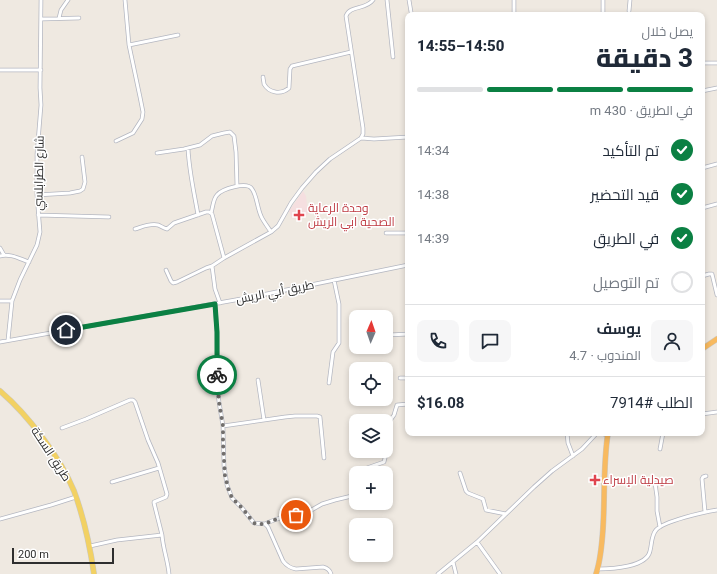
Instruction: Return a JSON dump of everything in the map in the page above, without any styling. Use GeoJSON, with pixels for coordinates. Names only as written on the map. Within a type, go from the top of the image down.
{"type":"FeatureCollection","features":[{"type":"Feature","properties":{"kind":"highway"},"geometry":{"type":"LineString","coordinates":[[705,347],[717,339]]}},
{"type":"Feature","properties":{"kind":"highway"},"geometry":{"type":"LineString","coordinates":[[597,571],[601,549],[608,436]]}},
{"type":"Feature","properties":{"kind":"main road","name":"طريق السكة"},"geometry":{"type":"LineString","coordinates":[[0,391],[7,396],[32,424],[54,454],[65,473],[80,510],[90,546],[94,574]]}},
{"type":"Feature","properties":{"kind":"street","name":"شارع الطرابلسي"},"geometry":{"type":"LineString","coordinates":[[8,340],[12,301],[20,280],[37,245],[40,232],[37,195],[37,154],[41,105],[41,0]]}},
{"type":"Feature","properties":{"kind":"street"},"geometry":{"type":"LineString","coordinates":[[59,18],[61,10],[68,0]]}},
{"type":"Feature","properties":{"kind":"street"},"geometry":{"type":"LineString","coordinates":[[116,141],[133,133],[142,119],[140,97],[129,45],[125,0]]}},
{"type":"Feature","properties":{"kind":"street"},"geometry":{"type":"LineString","coordinates":[[166,270],[171,281],[173,283],[177,282],[212,266],[271,232],[278,226],[290,203],[316,172],[330,159],[361,138],[363,128],[346,13],[355,8],[361,8],[368,5],[373,0]]}},
{"type":"Feature","properties":{"kind":"street"},"geometry":{"type":"LineString","coordinates":[[386,0],[393,57]]}},
{"type":"Feature","properties":{"kind":"street"},"geometry":{"type":"LineString","coordinates":[[409,0],[411,12]]}},
{"type":"Feature","properties":{"kind":"street"},"geometry":{"type":"LineString","coordinates":[[514,0],[514,12]]}},
{"type":"Feature","properties":{"kind":"street"},"geometry":{"type":"LineString","coordinates":[[603,0],[603,12]]}},
{"type":"Feature","properties":{"kind":"street"},"geometry":{"type":"LineString","coordinates":[[629,11],[630,0]]}},
{"type":"Feature","properties":{"kind":"street"},"geometry":{"type":"LineString","coordinates":[[40,19],[79,18]]}},
{"type":"Feature","properties":{"kind":"street"},"geometry":{"type":"LineString","coordinates":[[129,45],[178,35]]}},
{"type":"Feature","properties":{"kind":"street"},"geometry":{"type":"LineString","coordinates":[[263,77],[264,83],[272,91],[286,91],[289,88],[290,69],[292,66],[351,52]]}},
{"type":"Feature","properties":{"kind":"street"},"geometry":{"type":"LineString","coordinates":[[705,63],[717,63]]}},
{"type":"Feature","properties":{"kind":"street"},"geometry":{"type":"LineString","coordinates":[[0,70],[41,70]]}},
{"type":"Feature","properties":{"kind":"street"},"geometry":{"type":"LineString","coordinates":[[705,90],[717,88]]}},
{"type":"Feature","properties":{"kind":"street"},"geometry":{"type":"LineString","coordinates":[[157,153],[200,145],[212,136],[230,132],[234,136],[237,186]]}},
{"type":"Feature","properties":{"kind":"street"},"geometry":{"type":"LineString","coordinates":[[361,138],[374,139],[405,137]]}},
{"type":"Feature","properties":{"kind":"street"},"geometry":{"type":"LineString","coordinates":[[188,148],[198,214]]}},
{"type":"Feature","properties":{"kind":"street"},"geometry":{"type":"LineString","coordinates":[[37,195],[70,193],[83,189],[85,182],[82,157]]}},
{"type":"Feature","properties":{"kind":"street"},"geometry":{"type":"LineString","coordinates":[[705,167],[717,164]]}},
{"type":"Feature","properties":{"kind":"street"},"geometry":{"type":"LineString","coordinates":[[224,258],[211,213],[217,194],[224,189],[237,186],[247,186],[252,188],[260,216],[271,232]]}},
{"type":"Feature","properties":{"kind":"street"},"geometry":{"type":"LineString","coordinates":[[705,207],[717,204]]}},
{"type":"Feature","properties":{"kind":"street"},"geometry":{"type":"LineString","coordinates":[[135,229],[157,225],[167,229],[174,224],[198,214],[206,212],[211,213]]}},
{"type":"Feature","properties":{"kind":"street"},"geometry":{"type":"LineString","coordinates":[[38,215],[109,217]]}},
{"type":"Feature","properties":{"kind":"street"},"geometry":{"type":"LineString","coordinates":[[386,233],[405,233]]}},
{"type":"Feature","properties":{"kind":"street"},"geometry":{"type":"LineString","coordinates":[[0,248],[2,255],[9,255],[29,262]]}},
{"type":"Feature","properties":{"kind":"street"},"geometry":{"type":"LineString","coordinates":[[212,266],[215,288],[220,303]]}},
{"type":"Feature","properties":{"kind":"street","name":"طريق أبي الريش"},"geometry":{"type":"LineString","coordinates":[[0,342],[215,304],[405,266]]}},
{"type":"Feature","properties":{"kind":"street"},"geometry":{"type":"LineString","coordinates":[[705,275],[717,272]]}},
{"type":"Feature","properties":{"kind":"street"},"geometry":{"type":"LineString","coordinates":[[712,274],[717,295]]}},
{"type":"Feature","properties":{"kind":"street"},"geometry":{"type":"LineString","coordinates":[[329,383],[333,352],[339,343],[339,304],[334,280]]}},
{"type":"Feature","properties":{"kind":"street"},"geometry":{"type":"LineString","coordinates":[[0,301],[12,301]]}},
{"type":"Feature","properties":{"kind":"street"},"geometry":{"type":"LineString","coordinates":[[215,304],[218,398],[223,426],[225,476],[232,498],[242,508],[251,521],[254,523],[265,524],[280,518],[308,512],[322,504],[349,497]]}},
{"type":"Feature","properties":{"kind":"street"},"geometry":{"type":"LineString","coordinates":[[393,335],[405,334]]}},
{"type":"Feature","properties":{"kind":"street"},"geometry":{"type":"LineString","coordinates":[[400,378],[405,378]]}},
{"type":"Feature","properties":{"kind":"street"},"geometry":{"type":"LineString","coordinates":[[258,380],[264,420]]}},
{"type":"Feature","properties":{"kind":"street"},"geometry":{"type":"LineString","coordinates":[[62,428],[133,400],[158,463],[167,496],[154,503],[162,535],[164,551],[169,566],[169,574]]}},
{"type":"Feature","properties":{"kind":"street"},"geometry":{"type":"LineString","coordinates":[[373,466],[384,462],[389,422],[394,415],[397,405],[405,404]]}},
{"type":"Feature","properties":{"kind":"street"},"geometry":{"type":"LineString","coordinates":[[705,414],[717,412]]}},
{"type":"Feature","properties":{"kind":"street"},"geometry":{"type":"LineString","coordinates":[[223,426],[295,416],[317,416],[320,417],[324,458]]}},
{"type":"Feature","properties":{"kind":"street"},"geometry":{"type":"LineString","coordinates":[[567,436],[568,443],[573,456]]}},
{"type":"Feature","properties":{"kind":"street"},"geometry":{"type":"LineString","coordinates":[[438,574],[477,542],[534,486],[582,450],[594,436]]}},
{"type":"Feature","properties":{"kind":"street"},"geometry":{"type":"LineString","coordinates":[[660,448],[662,436]]}},
{"type":"Feature","properties":{"kind":"street"},"geometry":{"type":"LineString","coordinates":[[112,482],[159,468]]}},
{"type":"Feature","properties":{"kind":"street"},"geometry":{"type":"LineString","coordinates":[[460,473],[466,491],[484,499],[486,510],[506,514]]}},
{"type":"Feature","properties":{"kind":"street"},"geometry":{"type":"LineString","coordinates":[[705,512],[702,479],[706,476]]}},
{"type":"Feature","properties":{"kind":"street"},"geometry":{"type":"LineString","coordinates":[[654,483],[657,497],[656,511],[660,527]]}},
{"type":"Feature","properties":{"kind":"street"},"geometry":{"type":"LineString","coordinates":[[0,519],[76,497]]}},
{"type":"Feature","properties":{"kind":"street"},"geometry":{"type":"LineString","coordinates":[[597,571],[620,568],[644,560],[650,552],[652,537],[656,530],[660,527],[674,521],[717,510]]}},
{"type":"Feature","properties":{"kind":"street"},"geometry":{"type":"LineString","coordinates":[[265,524],[268,527],[286,565],[292,568],[323,567],[327,568],[331,574]]}},
{"type":"Feature","properties":{"kind":"street"},"geometry":{"type":"LineString","coordinates":[[90,546],[117,540],[162,535]]}},
{"type":"Feature","properties":{"kind":"street"},"geometry":{"type":"LineString","coordinates":[[477,542],[500,574]]}},
{"type":"Feature","properties":{"kind":"street"},"geometry":{"type":"LineString","coordinates":[[453,562],[456,574]]}},
{"type":"Feature","properties":{"kind":"shaded area"},"geometry":{"type":"Polygon","coordinates":[[[303,191],[306,196],[308,215],[292,219],[289,211],[303,191]]]}},
{"type":"Feature","properties":{"kind":"way so far"},"geometry":{"type":"LineString","coordinates":[[217,375],[223,426],[225,476],[232,498],[254,523],[265,524],[280,518],[296,515]]}},
{"type":"Feature","properties":{"kind":"place","name":"وحدة الرعاية الصحية ابي الريش"},"geometry":{"type":"Point","coordinates":[299,215]}},
{"type":"Feature","properties":{"kind":"place","name":"صيدلية الإسراء"},"geometry":{"type":"Point","coordinates":[595,480]}},
{"type":"Feature","properties":{"kind":"route"},"geometry":{"type":"LineString","coordinates":[[66,330],[215,304],[217,332],[217,375]]}}]}
